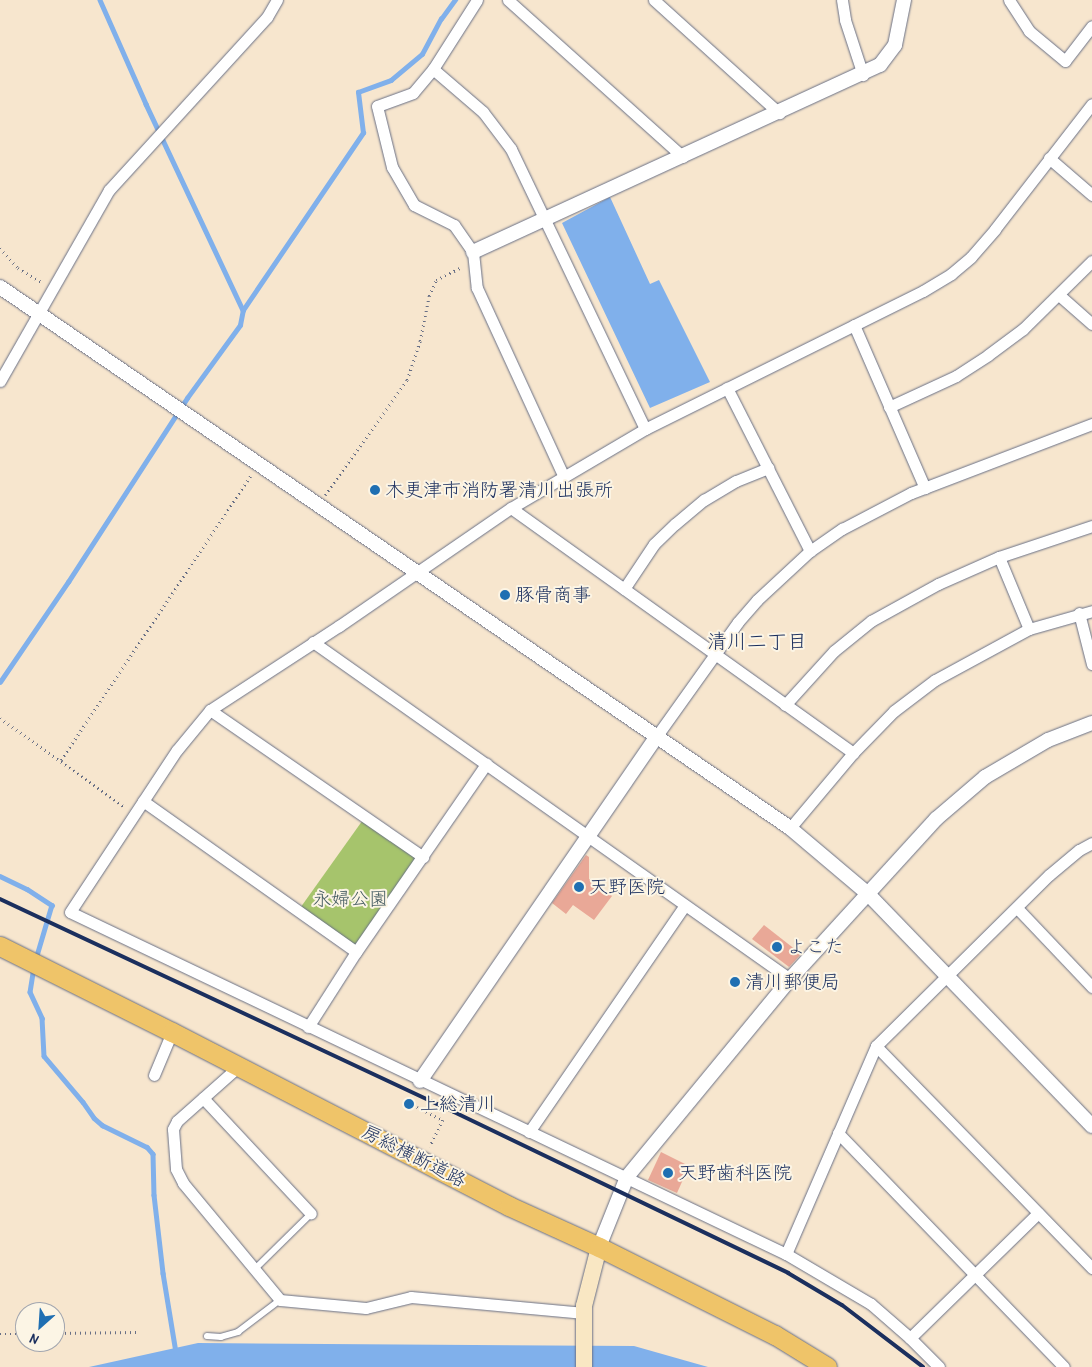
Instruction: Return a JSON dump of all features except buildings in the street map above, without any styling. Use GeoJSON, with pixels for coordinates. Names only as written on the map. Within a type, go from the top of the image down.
{"type":"FeatureCollection","features":[{"type":"Feature","properties":{"kind":"highway","name":"房総横断道路"},"geometry":{"type":"LineString","coordinates":[[0,946],[239,1066],[509,1206],[599,1247],[775,1336],[827,1367]]}},
{"type":"Feature","properties":{"kind":"main road"},"geometry":{"type":"LineString","coordinates":[[584,1367],[584,1312],[599,1247]]}},
{"type":"Feature","properties":{"kind":"street"},"geometry":{"type":"LineString","coordinates":[[0,381],[108,190],[267,17],[277,0]]}},
{"type":"Feature","properties":{"kind":"street"},"geometry":{"type":"LineString","coordinates":[[477,0],[433,69],[413,93],[377,106],[392,167],[414,205],[454,225],[474,257],[478,288],[564,477]]}},
{"type":"Feature","properties":{"kind":"street"},"geometry":{"type":"LineString","coordinates":[[508,0],[682,157]]}},
{"type":"Feature","properties":{"kind":"street"},"geometry":{"type":"LineString","coordinates":[[654,0],[779,113]]}},
{"type":"Feature","properties":{"kind":"street"},"geometry":{"type":"LineString","coordinates":[[842,0],[850,40],[864,75]]}},
{"type":"Feature","properties":{"kind":"street"},"geometry":{"type":"LineString","coordinates":[[474,257],[544,220],[864,75],[880,66],[896,45],[904,0]]}},
{"type":"Feature","properties":{"kind":"street"},"geometry":{"type":"LineString","coordinates":[[1009,0],[1029,31],[1065,61],[1092,26]]}},
{"type":"Feature","properties":{"kind":"street"},"geometry":{"type":"LineString","coordinates":[[433,69],[466,95],[498,129],[511,149],[645,429]]}},
{"type":"Feature","properties":{"kind":"street"},"geometry":{"type":"LineString","coordinates":[[939,1367],[910,1338],[871,1304],[786,1254],[627,1177],[420,1081],[70,912],[177,750],[210,710],[511,508],[645,429],[854,325],[951,274],[983,243],[1092,104]]}},
{"type":"Feature","properties":{"kind":"street"},"geometry":{"type":"LineString","coordinates":[[1049,158],[1092,195]]}},
{"type":"Feature","properties":{"kind":"street"},"geometry":{"type":"LineString","coordinates":[[889,406],[956,376],[972,366],[1023,329],[1060,295],[1092,261]]}},
{"type":"Feature","properties":{"kind":"street"},"geometry":{"type":"LineString","coordinates":[[0,287],[415,574],[790,828],[867,893],[1092,1126]]}},
{"type":"Feature","properties":{"kind":"street"},"geometry":{"type":"LineString","coordinates":[[1060,295],[1092,324]]}},
{"type":"Feature","properties":{"kind":"street"},"geometry":{"type":"LineString","coordinates":[[854,325],[925,488]]}},
{"type":"Feature","properties":{"kind":"street"},"geometry":{"type":"LineString","coordinates":[[727,388],[810,551]]}},
{"type":"Feature","properties":{"kind":"street"},"geometry":{"type":"LineString","coordinates":[[420,1081],[714,654],[757,600],[810,551],[876,511],[925,488],[1092,424]]}},
{"type":"Feature","properties":{"kind":"street"},"geometry":{"type":"LineString","coordinates":[[624,590],[654,544],[675,524],[704,500],[728,486],[768,468]]}},
{"type":"Feature","properties":{"kind":"street"},"geometry":{"type":"LineString","coordinates":[[511,508],[852,753]]}},
{"type":"Feature","properties":{"kind":"street"},"geometry":{"type":"LineString","coordinates":[[785,704],[834,652],[871,621],[938,584],[999,557],[1092,526]]}},
{"type":"Feature","properties":{"kind":"street"},"geometry":{"type":"LineString","coordinates":[[999,557],[1028,629]]}},
{"type":"Feature","properties":{"kind":"street"},"geometry":{"type":"LineString","coordinates":[[790,828],[852,753],[894,711],[935,680],[1028,629],[1092,611]]}},
{"type":"Feature","properties":{"kind":"street"},"geometry":{"type":"LineString","coordinates":[[1080,613],[1092,664]]}},
{"type":"Feature","properties":{"kind":"street"},"geometry":{"type":"LineString","coordinates":[[313,642],[790,979]]}},
{"type":"Feature","properties":{"kind":"street"},"geometry":{"type":"LineString","coordinates":[[210,710],[423,857]]}},
{"type":"Feature","properties":{"kind":"street"},"geometry":{"type":"LineString","coordinates":[[599,1247],[627,1177],[790,979],[936,819],[985,777],[1048,740],[1092,723]]}},
{"type":"Feature","properties":{"kind":"street"},"geometry":{"type":"LineString","coordinates":[[308,1027],[356,952],[486,764]]}},
{"type":"Feature","properties":{"kind":"street"},"geometry":{"type":"LineString","coordinates":[[143,801],[356,952]]}},
{"type":"Feature","properties":{"kind":"street"},"geometry":{"type":"LineString","coordinates":[[786,1254],[876,1046],[948,977],[1049,875],[1079,850],[1092,843]]}},
{"type":"Feature","properties":{"kind":"street"},"geometry":{"type":"LineString","coordinates":[[529,1132],[685,905]]}},
{"type":"Feature","properties":{"kind":"street"},"geometry":{"type":"LineString","coordinates":[[1017,908],[1092,987]]}},
{"type":"Feature","properties":{"kind":"street"},"geometry":{"type":"LineString","coordinates":[[154,1075],[172,1032]]}},
{"type":"Feature","properties":{"kind":"street"},"geometry":{"type":"LineString","coordinates":[[876,1046],[1092,1268]]}},
{"type":"Feature","properties":{"kind":"street"},"geometry":{"type":"LineString","coordinates":[[239,1066],[177,1121],[173,1129],[176,1169],[183,1183],[280,1300],[366,1308],[411,1297],[584,1312]]}},
{"type":"Feature","properties":{"kind":"street"},"geometry":{"type":"LineString","coordinates":[[203,1098],[311,1214]]}},
{"type":"Feature","properties":{"kind":"street"},"geometry":{"type":"LineString","coordinates":[[838,1133],[1064,1367]]}},
{"type":"Feature","properties":{"kind":"street"},"geometry":{"type":"LineString","coordinates":[[910,1338],[1038,1213]]}},
{"type":"Feature","properties":{"kind":"lane"},"geometry":{"type":"LineString","coordinates":[[254,1269],[311,1214]]}},
{"type":"Feature","properties":{"kind":"lane"},"geometry":{"type":"LineString","coordinates":[[207,1336],[220,1337],[238,1332],[280,1300]]}},
{"type":"Feature","properties":{"kind":"path"},"geometry":{"type":"LineString","coordinates":[[0,248],[18,268],[52,290]]}},
{"type":"Feature","properties":{"kind":"path"},"geometry":{"type":"LineString","coordinates":[[317,506],[407,380],[420,341],[429,296],[436,280],[474,257]]}},
{"type":"Feature","properties":{"kind":"path"},"geometry":{"type":"LineString","coordinates":[[61,760],[258,465]]}},
{"type":"Feature","properties":{"kind":"path"},"geometry":{"type":"LineString","coordinates":[[0,718],[134,814]]}},
{"type":"Feature","properties":{"kind":"path"},"geometry":{"type":"LineString","coordinates":[[417,1107],[443,1120],[423,1161]]}},
{"type":"Feature","properties":{"kind":"path"},"geometry":{"type":"LineString","coordinates":[[65,1333],[137,1332]]}},
{"type":"Feature","properties":{"kind":"path"},"geometry":{"type":"LineString","coordinates":[[0,1334],[15,1334]]}},
{"type":"Feature","properties":{"kind":"green space","name":"永婦公園"},"geometry":{"type":"Polygon","coordinates":[[[365,817],[423,857],[356,952],[298,911],[365,817]]]}},
{"type":"Feature","properties":{"kind":"water"},"geometry":{"type":"Polygon","coordinates":[[[610,197],[650,284],[659,280],[710,382],[650,408],[562,223],[610,197]]]}},
{"type":"Feature","properties":{"kind":"water"},"geometry":{"type":"Polygon","coordinates":[[[198,1343],[634,1346],[708,1367],[89,1367],[198,1343]]]}},
{"type":"Feature","properties":{"kind":"waterway"},"geometry":{"type":"LineString","coordinates":[[100,0],[146,104],[243,310]]}},
{"type":"Feature","properties":{"kind":"waterway"},"geometry":{"type":"LineString","coordinates":[[0,682],[68,582],[187,398],[240,325],[243,310],[363,133],[358,92],[391,80],[422,54],[441,19],[455,0]]}},
{"type":"Feature","properties":{"kind":"waterway"},"geometry":{"type":"LineString","coordinates":[[0,876],[27,889],[52,905],[36,959]]}},
{"type":"Feature","properties":{"kind":"waterway"},"geometry":{"type":"LineString","coordinates":[[34,967],[30,992],[42,1018],[44,1056],[94,1118],[102,1125],[147,1147],[153,1154],[154,1195],[163,1273],[176,1352]]}},
{"type":"Feature","properties":{"kind":"railway"},"geometry":{"type":"LineString","coordinates":[[0,899],[454,1112],[788,1273],[842,1305],[923,1367]]}},
{"type":"Feature","properties":{"kind":"place","name":"木更津市消防署清川出張所"},"geometry":{"type":"Point","coordinates":[375,490]}},
{"type":"Feature","properties":{"kind":"place","name":"豚骨商事"},"geometry":{"type":"Point","coordinates":[505,595]}},
{"type":"Feature","properties":{"kind":"place","name":"天野医院"},"geometry":{"type":"Point","coordinates":[579,887]}},
{"type":"Feature","properties":{"kind":"place","name":"よこた"},"geometry":{"type":"Point","coordinates":[777,947]}},
{"type":"Feature","properties":{"kind":"place","name":"清川郵便局"},"geometry":{"type":"Point","coordinates":[735,982]}},
{"type":"Feature","properties":{"kind":"place","name":"上総清川"},"geometry":{"type":"Point","coordinates":[409,1104]}},
{"type":"Feature","properties":{"kind":"place","name":"天野歯科医院"},"geometry":{"type":"Point","coordinates":[668,1173]}},
{"type":"Feature","properties":{"kind":"district","name":"清川二丁目"},"geometry":{"type":"Point","coordinates":[757,640]}}]}
